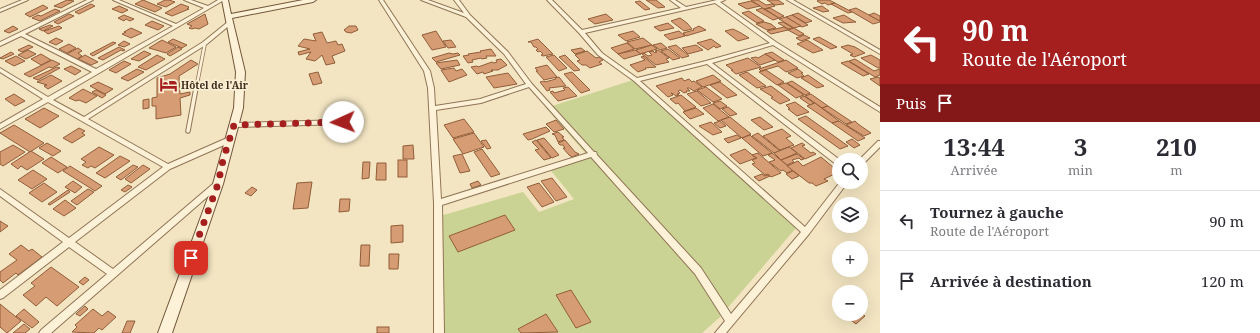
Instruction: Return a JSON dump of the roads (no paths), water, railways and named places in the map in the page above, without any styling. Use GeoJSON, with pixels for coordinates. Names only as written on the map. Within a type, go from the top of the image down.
{"type":"FeatureCollection","features":[{"type":"Feature","properties":{"kind":"main road"},"geometry":{"type":"LineString","coordinates":[[165,333],[218,184],[238,111],[241,81],[225,0]]}},
{"type":"Feature","properties":{"kind":"main road"},"geometry":{"type":"LineString","coordinates":[[229,20],[308,0]]}},
{"type":"Feature","properties":{"kind":"street"},"geometry":{"type":"LineString","coordinates":[[0,11],[26,0]]}},
{"type":"Feature","properties":{"kind":"street"},"geometry":{"type":"LineString","coordinates":[[0,44],[91,0]]}},
{"type":"Feature","properties":{"kind":"street"},"geometry":{"type":"LineString","coordinates":[[115,0],[177,26]]}},
{"type":"Feature","properties":{"kind":"street"},"geometry":{"type":"LineString","coordinates":[[186,0],[194,1],[208,8]]}},
{"type":"Feature","properties":{"kind":"street"},"geometry":{"type":"LineString","coordinates":[[0,127],[222,0]]}},
{"type":"Feature","properties":{"kind":"street"},"geometry":{"type":"LineString","coordinates":[[381,0],[427,71],[431,88],[438,203],[439,333]]}},
{"type":"Feature","properties":{"kind":"street"},"geometry":{"type":"LineString","coordinates":[[423,0],[468,16]]}},
{"type":"Feature","properties":{"kind":"street"},"geometry":{"type":"LineString","coordinates":[[456,0],[468,16],[506,53],[530,85],[594,154],[698,271],[730,321]]}},
{"type":"Feature","properties":{"kind":"street"},"geometry":{"type":"LineString","coordinates":[[549,0],[581,32],[600,54],[636,80],[806,232]]}},
{"type":"Feature","properties":{"kind":"street"},"geometry":{"type":"LineString","coordinates":[[672,0],[684,8]]}},
{"type":"Feature","properties":{"kind":"street"},"geometry":{"type":"LineString","coordinates":[[581,32],[723,0]]}},
{"type":"Feature","properties":{"kind":"street"},"geometry":{"type":"LineString","coordinates":[[789,0],[880,52]]}},
{"type":"Feature","properties":{"kind":"street"},"geometry":{"type":"LineString","coordinates":[[716,2],[774,42],[880,110]]}},
{"type":"Feature","properties":{"kind":"street"},"geometry":{"type":"LineString","coordinates":[[84,120],[205,43],[229,20]]}},
{"type":"Feature","properties":{"kind":"street"},"geometry":{"type":"LineString","coordinates":[[21,34],[97,72]]}},
{"type":"Feature","properties":{"kind":"street"},"geometry":{"type":"LineString","coordinates":[[636,80],[708,62],[774,42]]}},
{"type":"Feature","properties":{"kind":"street"},"geometry":{"type":"LineString","coordinates":[[708,62],[832,158]]}},
{"type":"Feature","properties":{"kind":"street"},"geometry":{"type":"LineString","coordinates":[[0,70],[47,99],[168,167]]}},
{"type":"Feature","properties":{"kind":"street"},"geometry":{"type":"LineString","coordinates":[[432,109],[481,101],[530,85]]}},
{"type":"Feature","properties":{"kind":"street"},"geometry":{"type":"LineString","coordinates":[[234,125],[343,122]]}},
{"type":"Feature","properties":{"kind":"street"},"geometry":{"type":"LineString","coordinates":[[0,295],[168,167],[229,140]]}},
{"type":"Feature","properties":{"kind":"street"},"geometry":{"type":"LineString","coordinates":[[868,155],[879,144]]}},
{"type":"Feature","properties":{"kind":"street"},"geometry":{"type":"LineString","coordinates":[[438,203],[594,154]]}},
{"type":"Feature","properties":{"kind":"street"},"geometry":{"type":"LineString","coordinates":[[44,333],[218,184]]}},
{"type":"Feature","properties":{"kind":"street"},"geometry":{"type":"LineString","coordinates":[[720,333],[806,232],[839,189]]}},
{"type":"Feature","properties":{"kind":"street"},"geometry":{"type":"LineString","coordinates":[[0,192],[113,274]]}},
{"type":"Feature","properties":{"kind":"lane"},"geometry":{"type":"LineString","coordinates":[[188,131],[205,43]]}},
{"type":"Feature","properties":{"kind":"place","name":"Hôtel de l'Air"},"geometry":{"type":"Point","coordinates":[168,85]}}]}
